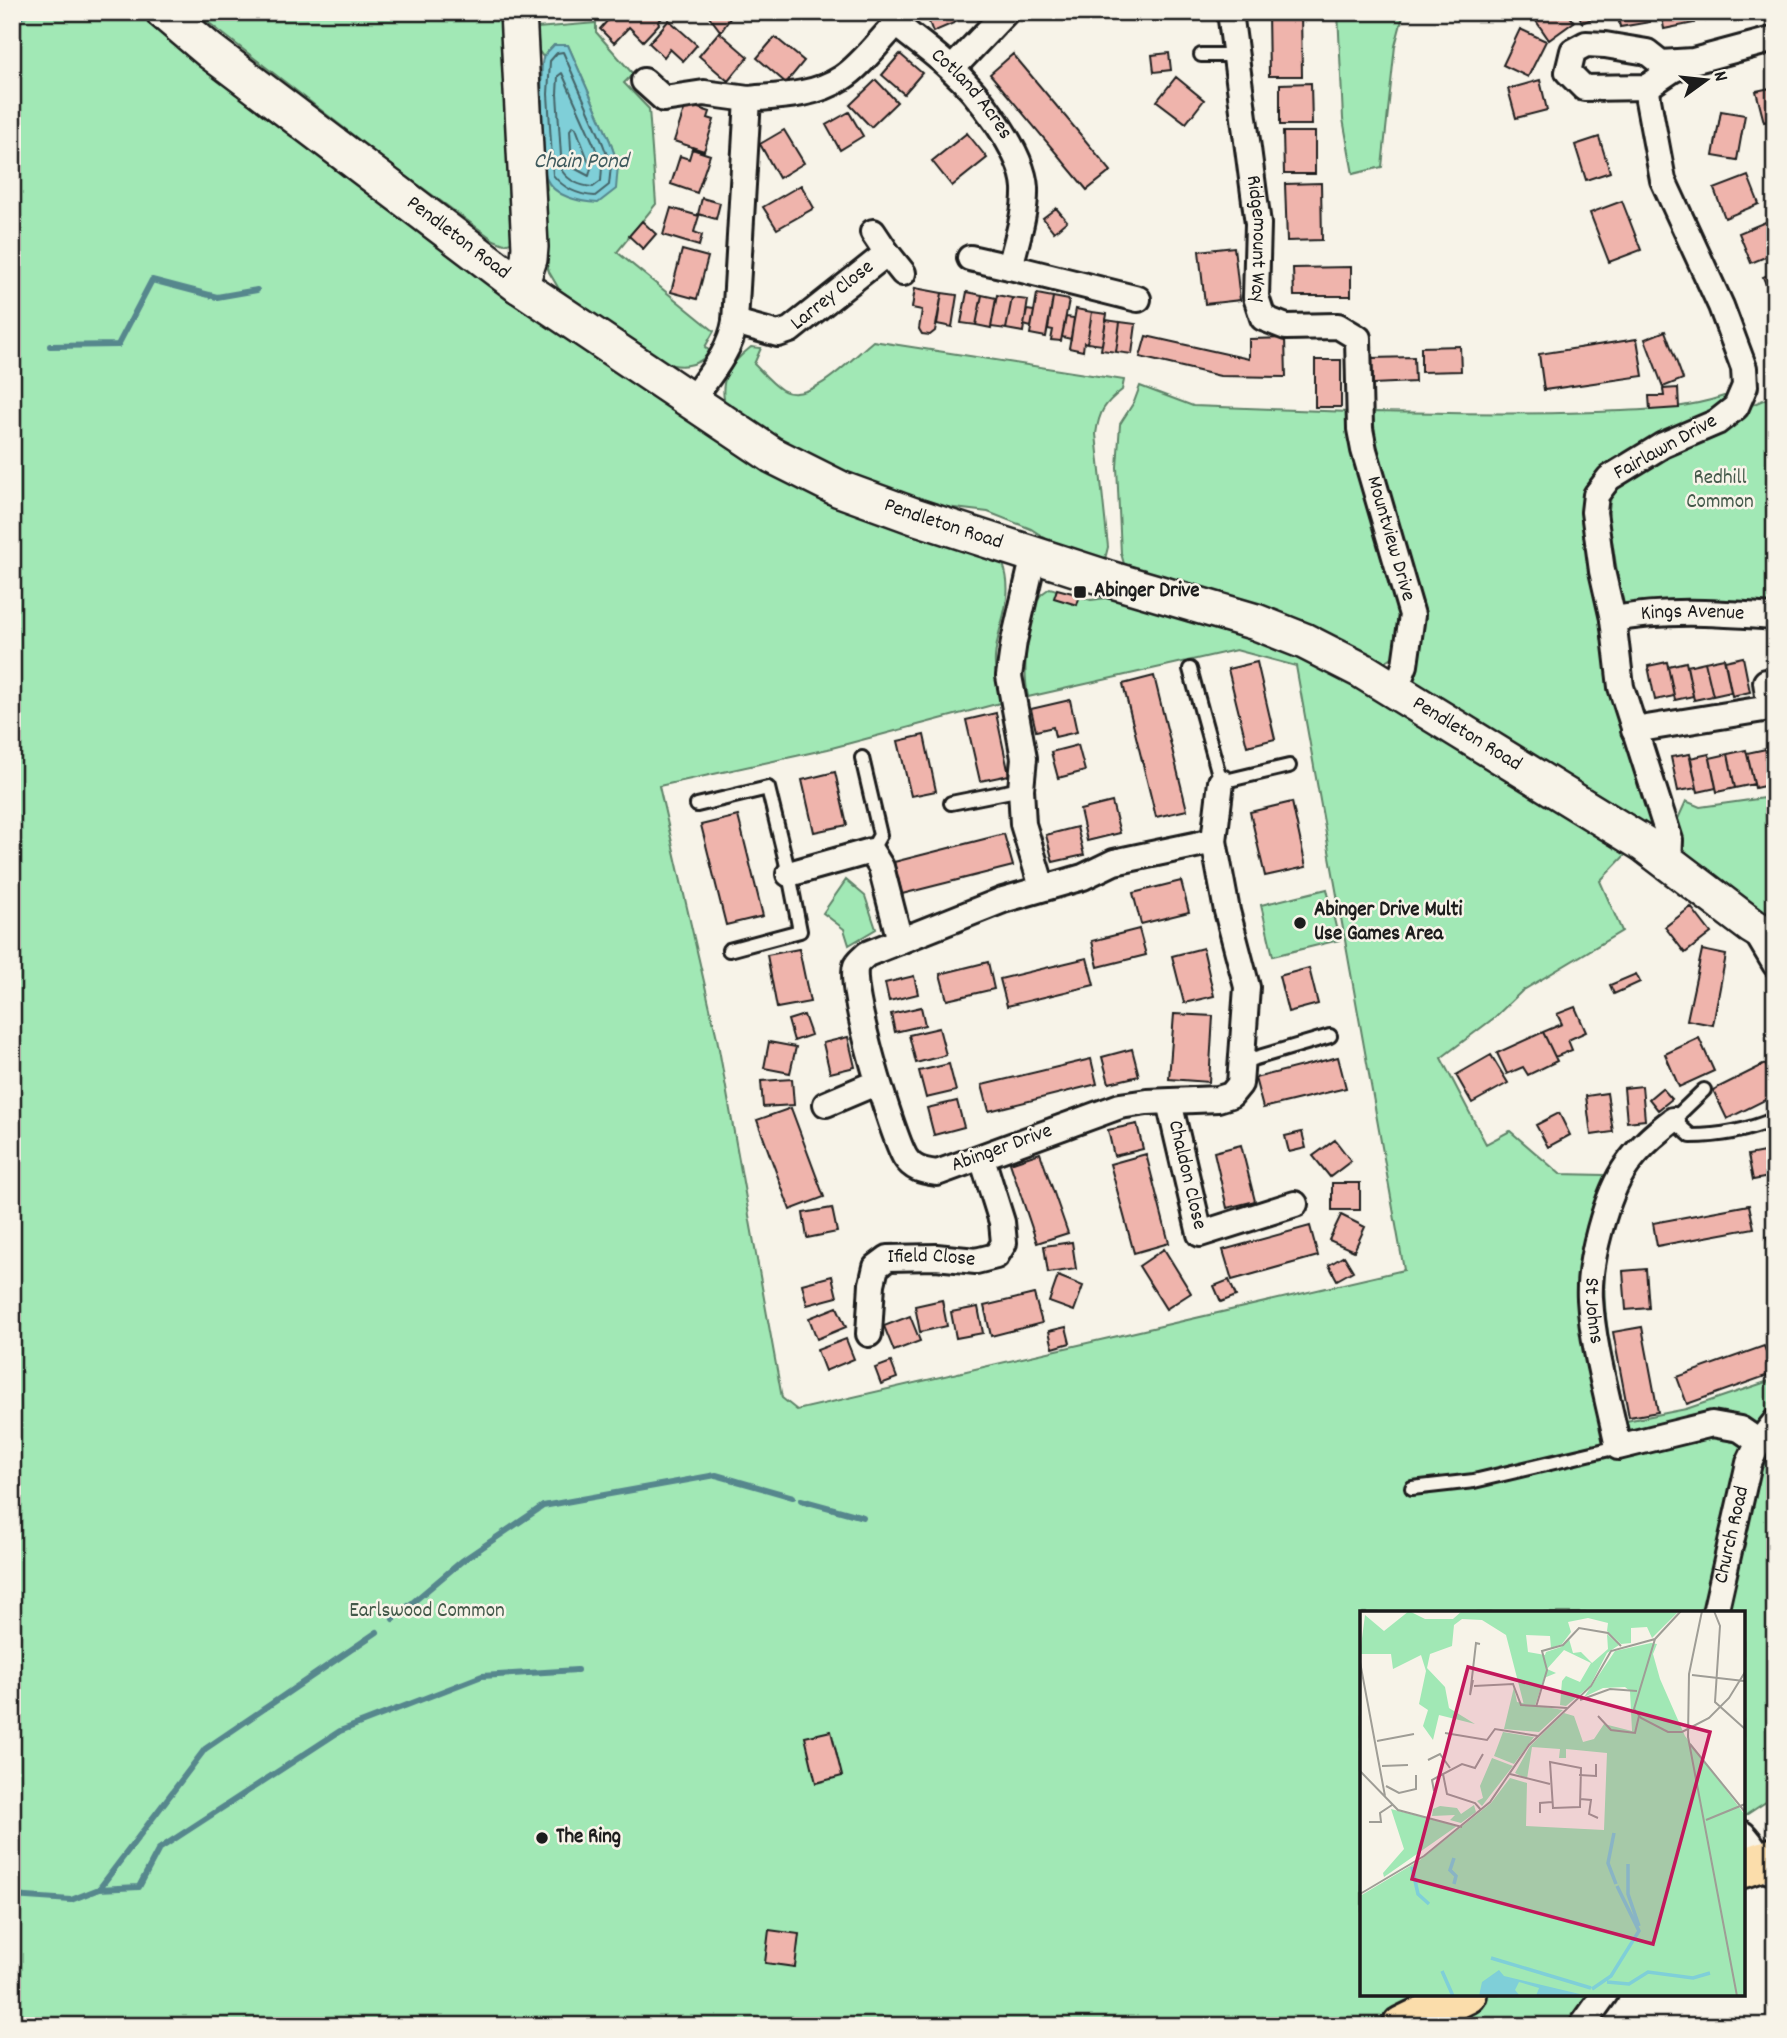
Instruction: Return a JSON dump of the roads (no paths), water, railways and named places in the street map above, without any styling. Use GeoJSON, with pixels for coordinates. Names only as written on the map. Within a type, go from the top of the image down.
{"type":"FeatureCollection","features":[{"type":"Feature","properties":{"kind":"main road"},"geometry":{"type":"LineString","coordinates":[[1402,2026],[1462,1996]]}},
{"type":"Feature","properties":{"kind":"street","name":"Pendleton Road"},"geometry":{"type":"LineString","coordinates":[[164,12],[210,51],[520,286],[772,455],[840,489],[914,516],[1304,641],[1395,691],[1607,821],[1670,862],[1763,933]]}},
{"type":"Feature","properties":{"kind":"street"},"geometry":{"type":"LineString","coordinates":[[518,12],[530,247],[520,286]]}},
{"type":"Feature","properties":{"kind":"street"},"geometry":{"type":"LineString","coordinates":[[951,69],[1006,12]]}},
{"type":"Feature","properties":{"kind":"street","name":"Ridgemount Way"},"geometry":{"type":"LineString","coordinates":[[1230,12],[1258,224],[1256,297],[1259,307],[1263,318],[1286,327],[1338,326],[1358,338],[1360,429]]}},
{"type":"Feature","properties":{"kind":"street","name":"Cotland Acres"},"geometry":{"type":"LineString","coordinates":[[644,81],[664,99],[704,93],[748,99],[805,93],[828,86],[845,76],[890,18],[951,69],[1000,126],[1014,149],[1025,188],[1023,210],[1010,267]]}},
{"type":"Feature","properties":{"kind":"street"},"geometry":{"type":"LineString","coordinates":[[1693,61],[1661,63],[1647,52],[1586,44],[1573,51],[1568,72],[1584,88],[1647,88],[1672,70],[1693,61],[1775,39]]}},
{"type":"Feature","properties":{"kind":"street","name":"Fairlawn Drive"},"geometry":{"type":"LineString","coordinates":[[1647,88],[1663,180],[1721,306],[1744,368],[1745,386],[1736,407],[1717,422],[1663,445],[1609,478],[1596,495],[1594,512],[1602,571],[1613,619],[1621,687],[1670,841],[1670,862]]}},
{"type":"Feature","properties":{"kind":"street"},"geometry":{"type":"LineString","coordinates":[[691,401],[732,341],[748,99]]}},
{"type":"Feature","properties":{"kind":"street","name":"Larrey Close"},"geometry":{"type":"LineString","coordinates":[[873,232],[903,273]]}},
{"type":"Feature","properties":{"kind":"street","name":"Larrey Close"},"geometry":{"type":"LineString","coordinates":[[735,322],[778,334],[790,330],[887,253]]}},
{"type":"Feature","properties":{"kind":"street"},"geometry":{"type":"LineString","coordinates":[[971,258],[1138,299]]}},
{"type":"Feature","properties":{"kind":"street","name":"Mountview Drive"},"geometry":{"type":"LineString","coordinates":[[1360,429],[1367,462],[1412,615],[1405,665],[1395,691]]}},
{"type":"Feature","properties":{"kind":"street"},"geometry":{"type":"LineString","coordinates":[[1034,555],[1014,641],[1009,676],[1024,758],[1021,789],[1023,824],[1042,887]]}},
{"type":"Feature","properties":{"kind":"street","name":"Kings Avenue"},"geometry":{"type":"LineString","coordinates":[[1613,619],[1652,612],[1775,617]]}},
{"type":"Feature","properties":{"kind":"street"},"geometry":{"type":"LineString","coordinates":[[1634,730],[1772,714],[1766,682]]}},
{"type":"Feature","properties":{"kind":"street"},"geometry":{"type":"LineString","coordinates":[[1214,841],[1221,782]]}},
{"type":"Feature","properties":{"kind":"street","name":"Abinger Drive"},"geometry":{"type":"LineString","coordinates":[[1214,841],[1227,911],[1247,987],[1240,1084],[1231,1096],[1218,1099],[1121,1106],[937,1173],[919,1171],[905,1158],[878,1082],[854,983],[856,966],[867,954],[1042,887],[1083,877],[1114,862],[1214,841]]}},
{"type":"Feature","properties":{"kind":"street"},"geometry":{"type":"LineString","coordinates":[[789,874],[871,851],[881,867],[900,941]]}},
{"type":"Feature","properties":{"kind":"street"},"geometry":{"type":"LineString","coordinates":[[1763,933],[1775,964]]}},
{"type":"Feature","properties":{"kind":"street"},"geometry":{"type":"LineString","coordinates":[[826,1104],[878,1082]]}},
{"type":"Feature","properties":{"kind":"street","name":"Chaldon Close"},"geometry":{"type":"LineString","coordinates":[[1169,1102],[1200,1234],[1295,1204]]}},
{"type":"Feature","properties":{"kind":"street","name":"St Johns"},"geometry":{"type":"LineString","coordinates":[[1619,1447],[1592,1321],[1590,1296],[1595,1250],[1610,1200],[1625,1166],[1648,1140],[1673,1120]]}},
{"type":"Feature","properties":{"kind":"street","name":"Ifield Close"},"geometry":{"type":"LineString","coordinates":[[869,1334],[872,1284],[876,1267],[888,1258],[936,1257],[976,1261],[996,1256],[1004,1243],[1002,1222],[982,1158]]}},
{"type":"Feature","properties":{"kind":"street","name":"Church Road"},"geometry":{"type":"LineString","coordinates":[[1715,1611],[1749,1463],[1759,1442],[1775,1422]]}},
{"type":"Feature","properties":{"kind":"street"},"geometry":{"type":"LineString","coordinates":[[1619,1447],[1712,1424],[1740,1429],[1759,1442]]}},
{"type":"Feature","properties":{"kind":"street"},"geometry":{"type":"LineString","coordinates":[[1582,2026],[1604,1996]]}},
{"type":"Feature","properties":{"kind":"lane"},"geometry":{"type":"LineString","coordinates":[[1201,55],[1236,55]]}},
{"type":"Feature","properties":{"kind":"lane"},"geometry":{"type":"LineString","coordinates":[[1190,669],[1221,782],[1289,766]]}},
{"type":"Feature","properties":{"kind":"lane"},"geometry":{"type":"LineString","coordinates":[[862,758],[880,835],[871,851]]}},
{"type":"Feature","properties":{"kind":"lane"},"geometry":{"type":"LineString","coordinates":[[697,805],[768,788],[789,874],[800,931],[729,950]]}},
{"type":"Feature","properties":{"kind":"lane"},"geometry":{"type":"LineString","coordinates":[[951,803],[1021,789]]}},
{"type":"Feature","properties":{"kind":"lane"},"geometry":{"type":"LineString","coordinates":[[1242,1062],[1330,1036]]}},
{"type":"Feature","properties":{"kind":"lane"},"geometry":{"type":"LineString","coordinates":[[1704,1090],[1673,1120],[1691,1136],[1721,1136],[1775,1119]]}},
{"type":"Feature","properties":{"kind":"lane"},"geometry":{"type":"LineString","coordinates":[[1412,1488],[1474,1481],[1619,1447]]}},
{"type":"Feature","properties":{"kind":"water","name":"Chain Pond"},"geometry":{"type":"Polygon","coordinates":[[[554,45],[568,45],[618,165],[616,189],[598,203],[576,200],[561,194],[546,178],[542,65],[544,56],[554,45]]]}},
{"type":"Feature","properties":{"kind":"waterway"},"geometry":{"type":"LineString","coordinates":[[12,21],[29,12]]}},
{"type":"Feature","properties":{"kind":"waterway"},"geometry":{"type":"LineString","coordinates":[[50,346],[118,345],[152,280],[217,297],[257,290]]}},
{"type":"Feature","properties":{"kind":"waterway"},"geometry":{"type":"LineString","coordinates":[[393,1619],[462,1561],[543,1506],[716,1475],[793,1497]]}},
{"type":"Feature","properties":{"kind":"waterway"},"geometry":{"type":"LineString","coordinates":[[801,1500],[863,1517]]}},
{"type":"Feature","properties":{"kind":"waterway"},"geometry":{"type":"LineString","coordinates":[[12,1896],[71,1900],[99,1889],[205,1749],[377,1632]]}},
{"type":"Feature","properties":{"kind":"waterway"},"geometry":{"type":"LineString","coordinates":[[99,1889],[139,1887],[159,1849],[340,1731],[482,1676],[577,1670]]}},
{"type":"Feature","properties":{"kind":"place","name":"Abinger Drive"},"geometry":{"type":"Point","coordinates":[1080,592]}},
{"type":"Feature","properties":{"kind":"place","name":"Abinger Drive Multi Use Games Area"},"geometry":{"type":"Point","coordinates":[1300,923]}},
{"type":"Feature","properties":{"kind":"place","name":"The Ring"},"geometry":{"type":"Point","coordinates":[542,1838]}},
{"type":"Feature","properties":{"kind":"park label","name":"Redhill Common"},"geometry":{"type":"Point","coordinates":[1720,491]}},
{"type":"Feature","properties":{"kind":"park label","name":"Earlswood Common"},"geometry":{"type":"Point","coordinates":[427,1612]}}]}
